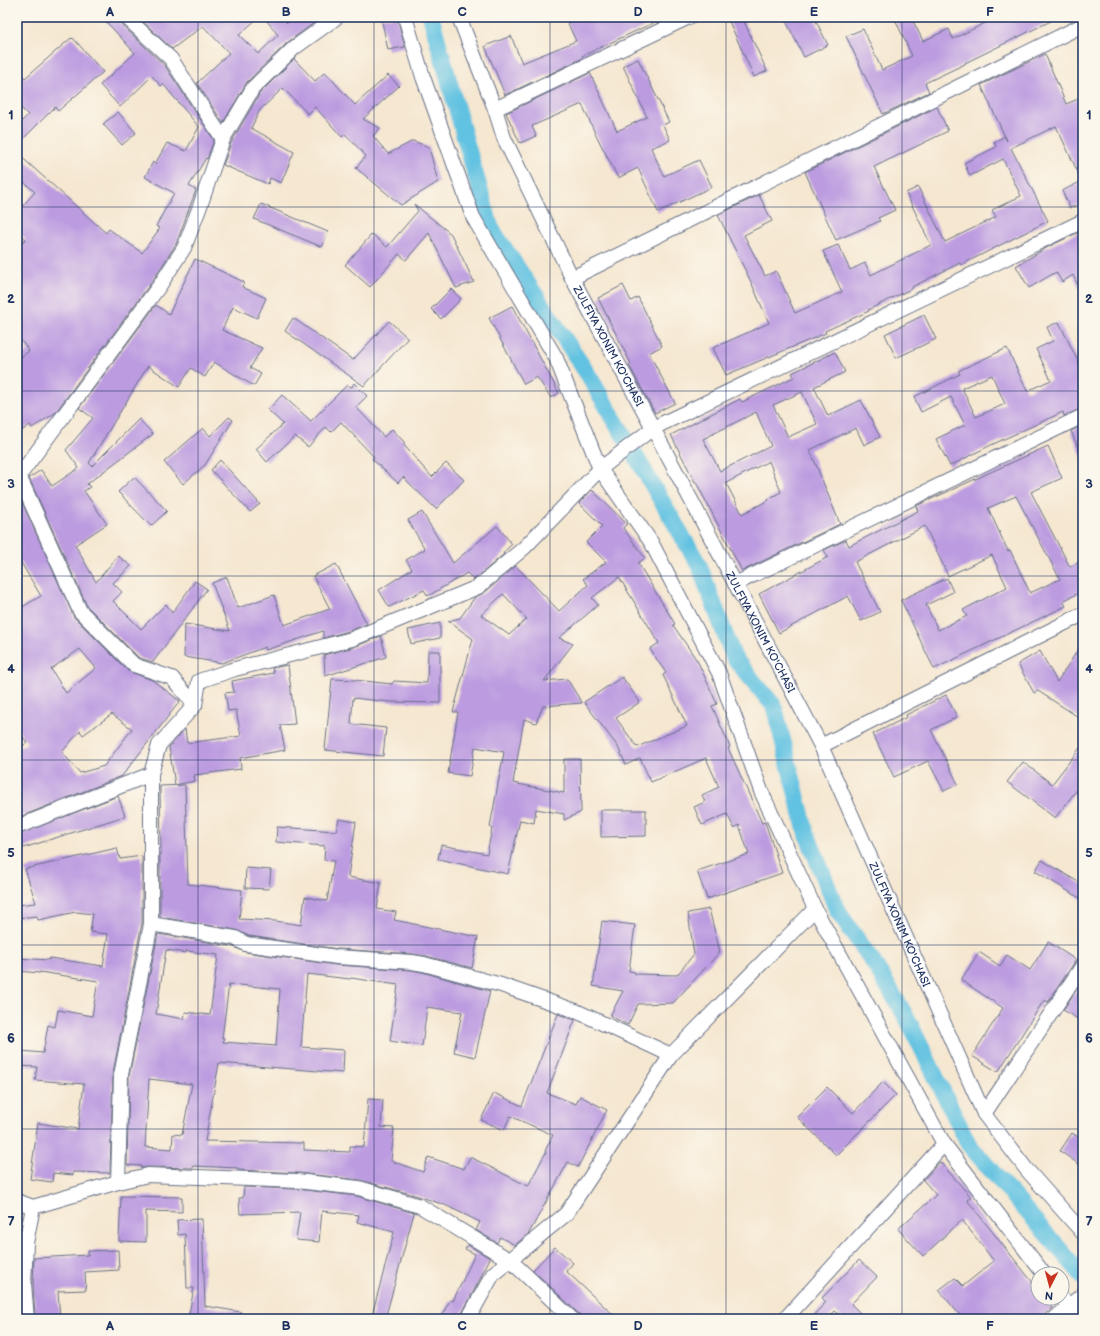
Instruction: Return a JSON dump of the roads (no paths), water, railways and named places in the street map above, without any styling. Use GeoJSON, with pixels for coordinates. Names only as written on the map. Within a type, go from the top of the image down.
{"type":"FeatureCollection","features":[{"type":"Feature","properties":{"kind":"street"},"geometry":{"type":"LineString","coordinates":[[126,17],[171,59],[222,139]]}},
{"type":"Feature","properties":{"kind":"street"},"geometry":{"type":"LineString","coordinates":[[195,705],[172,678],[134,665],[80,611],[18,477],[160,285],[184,248],[199,209],[222,139],[253,88],[294,48],[337,17]]}},
{"type":"Feature","properties":{"kind":"street"},"geometry":{"type":"LineString","coordinates":[[406,17],[423,77],[472,218],[556,358],[605,465],[651,542],[719,673],[761,791],[815,909],[944,1144],[1038,1266]]}},
{"type":"Feature","properties":{"kind":"street","name":"ZULFIYA XONIM KO'CHASI"},"geometry":{"type":"LineString","coordinates":[[459,17],[495,109],[504,138],[572,278],[648,431],[735,584],[821,746],[984,1114],[1027,1170],[1083,1233]]}},
{"type":"Feature","properties":{"kind":"street"},"geometry":{"type":"LineString","coordinates":[[495,109],[689,17]]}},
{"type":"Feature","properties":{"kind":"street"},"geometry":{"type":"LineString","coordinates":[[572,278],[1083,25]]}},
{"type":"Feature","properties":{"kind":"street"},"geometry":{"type":"LineString","coordinates":[[118,1182],[121,1075],[151,924],[151,774],[159,745],[195,705],[199,681],[352,639],[478,587],[524,547],[605,465],[648,431],[1083,221]]}},
{"type":"Feature","properties":{"kind":"street"},"geometry":{"type":"LineString","coordinates":[[735,584],[1083,416]]}},
{"type":"Feature","properties":{"kind":"street"},"geometry":{"type":"LineString","coordinates":[[821,746],[1083,614]]}},
{"type":"Feature","properties":{"kind":"street"},"geometry":{"type":"LineString","coordinates":[[17,827],[151,774]]}},
{"type":"Feature","properties":{"kind":"street"},"geometry":{"type":"LineString","coordinates":[[468,1319],[493,1274],[511,1261],[566,1214],[671,1055],[815,909]]}},
{"type":"Feature","properties":{"kind":"street"},"geometry":{"type":"LineString","coordinates":[[151,924],[235,938],[246,944],[337,957],[424,964],[501,985],[576,1011],[671,1055]]}},
{"type":"Feature","properties":{"kind":"street"},"geometry":{"type":"LineString","coordinates":[[984,1114],[1083,965]]}},
{"type":"Feature","properties":{"kind":"street"},"geometry":{"type":"LineString","coordinates":[[785,1319],[944,1144]]}},
{"type":"Feature","properties":{"kind":"street"},"geometry":{"type":"LineString","coordinates":[[17,1201],[33,1207],[118,1182],[148,1175],[297,1181],[359,1188],[420,1206],[511,1261],[572,1319]]}},
{"type":"Feature","properties":{"kind":"street"},"geometry":{"type":"LineString","coordinates":[[27,1319],[24,1284],[26,1243],[33,1207]]}},
{"type":"Feature","properties":{"kind":"street"},"geometry":{"type":"LineString","coordinates":[[1070,1300],[1083,1294]]}},
{"type":"Feature","properties":{"kind":"street"},"geometry":{"type":"LineString","coordinates":[[1054,1319],[1062,1306]]}},
{"type":"Feature","properties":{"kind":"street"},"geometry":{"type":"LineString","coordinates":[[1069,1306],[1081,1319]]}},
{"type":"Feature","properties":{"kind":"waterway"},"geometry":{"type":"LineString","coordinates":[[431,17],[491,228],[589,376],[699,565],[734,658],[774,706],[806,832],[837,910],[873,962],[907,1018],[969,1145],[1083,1276]]}}]}
